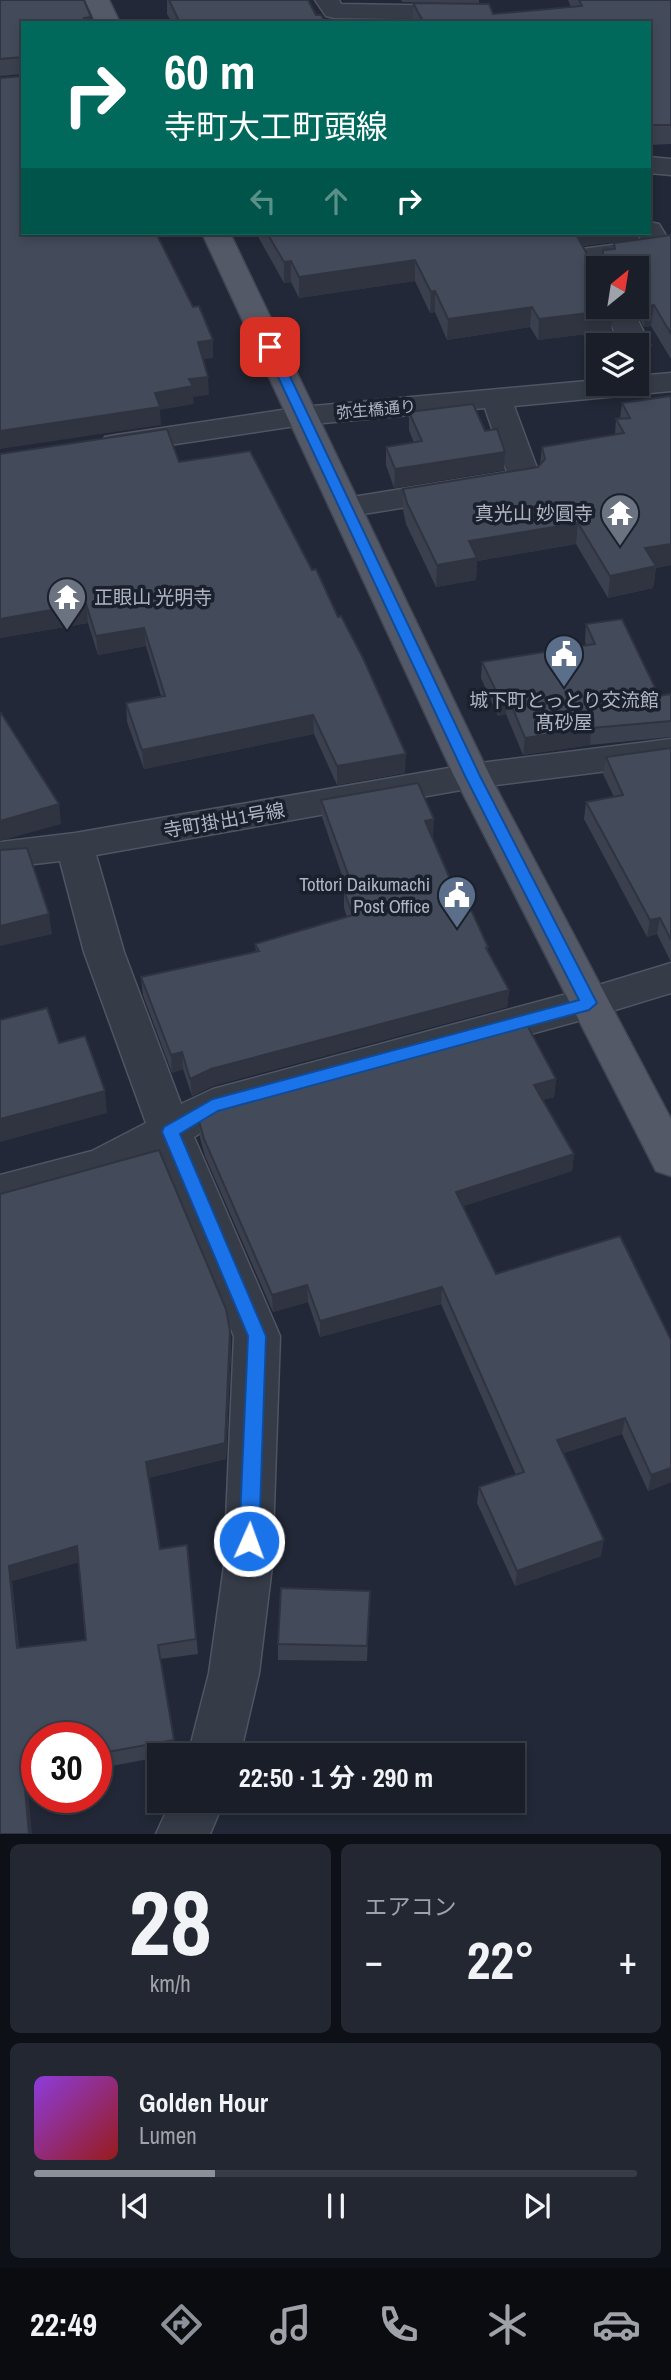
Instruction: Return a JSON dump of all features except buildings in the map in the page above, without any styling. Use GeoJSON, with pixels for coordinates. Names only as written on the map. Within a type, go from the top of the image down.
{"type":"FeatureCollection","features":[{"type":"Feature","properties":{"kind":"main road"},"geometry":{"type":"LineString","coordinates":[[97,0],[107,21]]}},
{"type":"Feature","properties":{"kind":"main road"},"geometry":{"type":"LineString","coordinates":[[217,235],[472,776],[671,1159]]}},
{"type":"Feature","properties":{"kind":"street"},"geometry":{"type":"LineString","coordinates":[[327,0],[334,11],[484,14]]}},
{"type":"Feature","properties":{"kind":"street"},"geometry":{"type":"LineString","coordinates":[[651,165],[671,167]]}},
{"type":"Feature","properties":{"kind":"street"},"geometry":{"type":"LineString","coordinates":[[592,256],[659,247],[651,233]]}},
{"type":"Feature","properties":{"kind":"street"},"geometry":{"type":"LineString","coordinates":[[649,364],[663,383]]}},
{"type":"Feature","properties":{"kind":"street","name":"弥生橋通り"},"geometry":{"type":"LineString","coordinates":[[82,449],[302,415],[663,383]]}},
{"type":"Feature","properties":{"kind":"street"},"geometry":{"type":"LineString","coordinates":[[345,507],[525,480],[496,398]]}},
{"type":"Feature","properties":{"kind":"street","name":"寺町掛出1号線"},"geometry":{"type":"LineString","coordinates":[[0,855],[75,846],[472,776],[671,751]]}},
{"type":"Feature","properties":{"kind":"street"},"geometry":{"type":"LineString","coordinates":[[75,846],[104,952],[170,1132],[257,1336],[248,1566],[234,1673],[217,1743]]}},
{"type":"Feature","properties":{"kind":"street"},"geometry":{"type":"LineString","coordinates":[[0,1192],[102,1165],[170,1132],[213,1105],[589,1003],[671,978]]}},
{"type":"Feature","properties":{"kind":"street"},"geometry":{"type":"LineString","coordinates":[[183,1834],[193,1813]]}},
{"type":"Feature","properties":{"kind":"place","name":"真光山 妙圓寺"},"geometry":{"type":"Point","coordinates":[620,547]}},
{"type":"Feature","properties":{"kind":"place","name":"正眼山 光明寺"},"geometry":{"type":"Point","coordinates":[67,631]}},
{"type":"Feature","properties":{"kind":"place","name":"城下町とっとり交流館 髙砂屋"},"geometry":{"type":"Point","coordinates":[564,688]}},
{"type":"Feature","properties":{"kind":"place","name":"Tottori Daikumachi Post Office"},"geometry":{"type":"Point","coordinates":[457,929]}},
{"type":"Feature","properties":{"kind":"route"},"geometry":{"type":"LineString","coordinates":[[249,1541],[257,1336],[170,1132],[213,1105],[589,1003],[472,776],[270,347]]}}]}
